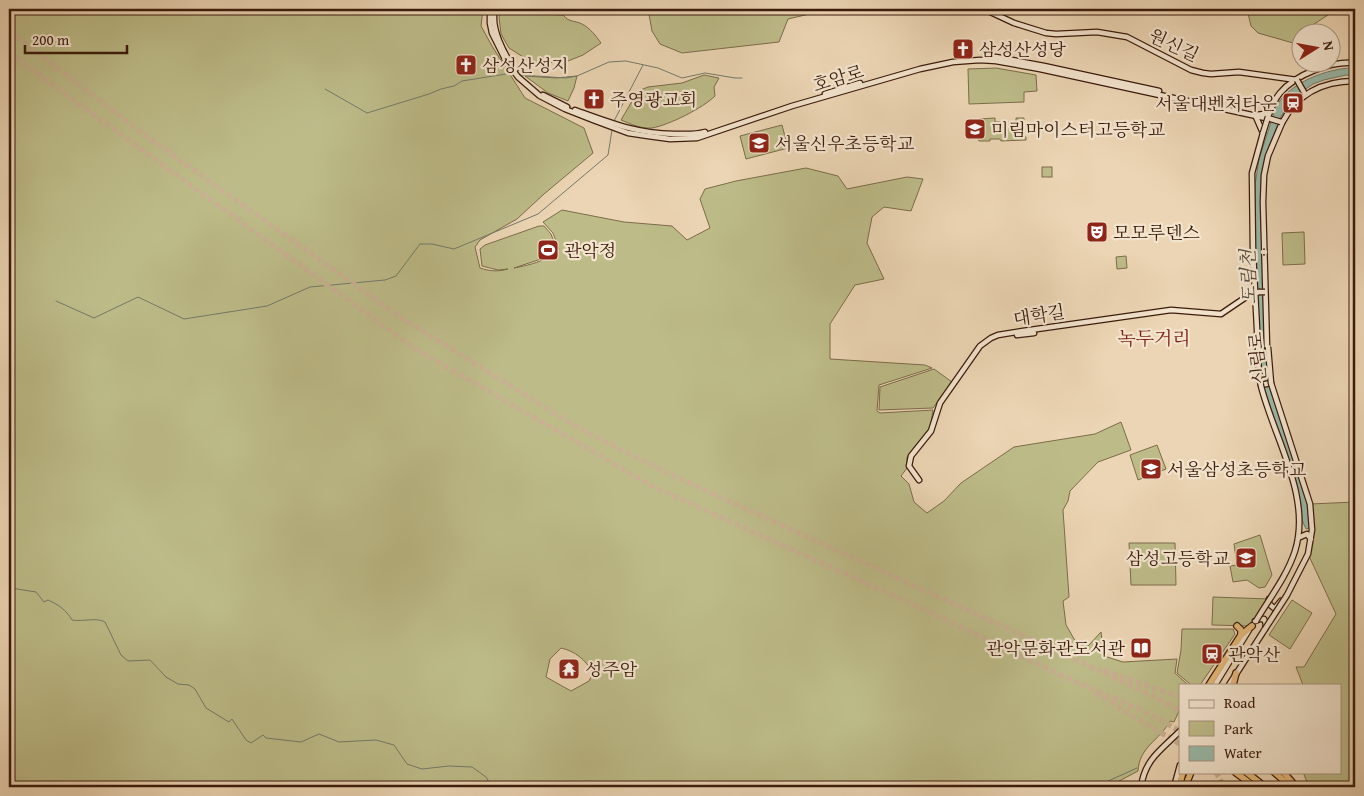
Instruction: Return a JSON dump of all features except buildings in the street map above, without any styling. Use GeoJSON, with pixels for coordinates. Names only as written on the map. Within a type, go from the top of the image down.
{"type":"FeatureCollection","features":[{"type":"Feature","properties":{"kind":"highway"},"geometry":{"type":"LineString","coordinates":[[1211,684],[1241,635],[1254,623]]}},
{"type":"Feature","properties":{"kind":"highway"},"geometry":{"type":"LineString","coordinates":[[1237,626],[1241,630],[1241,635]]}},
{"type":"Feature","properties":{"kind":"highway"},"geometry":{"type":"LineString","coordinates":[[1233,684],[1236,673]]}},
{"type":"Feature","properties":{"kind":"highway"},"geometry":{"type":"LineString","coordinates":[[1179,787],[1182,774]]}},
{"type":"Feature","properties":{"kind":"highway"},"geometry":{"type":"LineString","coordinates":[[1185,787],[1190,774]]}},
{"type":"Feature","properties":{"kind":"highway"},"geometry":{"type":"LineString","coordinates":[[1238,774],[1255,787]]}},
{"type":"Feature","properties":{"kind":"highway"},"geometry":{"type":"LineString","coordinates":[[1249,774],[1265,787]]}},
{"type":"Feature","properties":{"kind":"highway"},"geometry":{"type":"LineString","coordinates":[[1277,774],[1291,784]]}},
{"type":"Feature","properties":{"kind":"main road","name":"호암로"},"geometry":{"type":"LineString","coordinates":[[490,9],[492,33],[506,62],[518,77],[540,96],[565,109],[593,120],[628,132],[648,136],[697,138],[792,106],[920,69],[953,62],[980,60],[996,60],[1185,99],[1255,116]]}},
{"type":"Feature","properties":{"kind":"main road"},"geometry":{"type":"LineString","coordinates":[[495,9],[494,23],[496,33],[513,67],[542,94],[567,107],[613,124],[651,134],[696,134],[856,84],[919,67],[996,57],[1155,90],[1281,122]]}},
{"type":"Feature","properties":{"kind":"main road","name":"원신길"},"geometry":{"type":"LineString","coordinates":[[984,9],[1014,23],[1056,34],[1097,32],[1127,37],[1191,70],[1203,73],[1239,72],[1297,80]]}},
{"type":"Feature","properties":{"kind":"main road"},"geometry":{"type":"LineString","coordinates":[[1255,116],[1270,110],[1281,92],[1297,80],[1329,65],[1355,63]]}},
{"type":"Feature","properties":{"kind":"main road"},"geometry":{"type":"LineString","coordinates":[[1297,80],[1305,94]]}},
{"type":"Feature","properties":{"kind":"main road","name":"신림로"},"geometry":{"type":"LineString","coordinates":[[1230,684],[1284,600],[1308,554],[1311,541],[1312,517],[1310,504],[1271,383],[1265,292],[1264,175],[1268,156],[1281,122],[1292,107],[1305,94],[1324,85],[1355,81]]}},
{"type":"Feature","properties":{"kind":"main road"},"geometry":{"type":"LineString","coordinates":[[1269,119],[1270,110]]}},
{"type":"Feature","properties":{"kind":"main road"},"geometry":{"type":"LineString","coordinates":[[1255,116],[1263,133]]}},
{"type":"Feature","properties":{"kind":"main road","name":"신림로"},"geometry":{"type":"LineString","coordinates":[[1216,684],[1290,564],[1298,538],[1300,521],[1299,504],[1261,385],[1253,252],[1252,173],[1263,133],[1269,119]]}},
{"type":"Feature","properties":{"kind":"main road"},"geometry":{"type":"LineString","coordinates":[[1252,173],[1264,175]]}},
{"type":"Feature","properties":{"kind":"main road"},"geometry":{"type":"LineString","coordinates":[[1253,252],[1265,252]]}},
{"type":"Feature","properties":{"kind":"main road"},"geometry":{"type":"LineString","coordinates":[[1256,295],[1265,292]]}},
{"type":"Feature","properties":{"kind":"main road","name":"대학길"},"geometry":{"type":"LineString","coordinates":[[1248,295],[1256,295],[1221,317],[1172,313],[1004,337],[986,344],[947,397],[930,437],[913,457],[911,465],[920,479],[909,466],[911,456],[929,434],[940,403],[980,346],[991,338],[1023,331],[1171,310],[1221,314],[1248,295]]}},
{"type":"Feature","properties":{"kind":"main road"},"geometry":{"type":"LineString","coordinates":[[1259,348],[1268,347]]}},
{"type":"Feature","properties":{"kind":"main road"},"geometry":{"type":"LineString","coordinates":[[1261,385],[1271,383]]}},
{"type":"Feature","properties":{"kind":"main road"},"geometry":{"type":"LineString","coordinates":[[1285,458],[1294,455]]}},
{"type":"Feature","properties":{"kind":"main road"},"geometry":{"type":"LineString","coordinates":[[1298,538],[1307,534],[1311,541]]}},
{"type":"Feature","properties":{"kind":"main road"},"geometry":{"type":"LineString","coordinates":[[1269,599],[1269,604],[1274,608],[1284,600]]}},
{"type":"Feature","properties":{"kind":"main road"},"geometry":{"type":"LineString","coordinates":[[1254,623],[1264,619],[1265,629]]}},
{"type":"Feature","properties":{"kind":"main road"},"geometry":{"type":"LineString","coordinates":[[1141,787],[1144,773],[1152,757],[1179,732]]}},
{"type":"Feature","properties":{"kind":"main road"},"geometry":{"type":"LineString","coordinates":[[1174,787],[1179,769]]}},
{"type":"Feature","properties":{"kind":"green space"},"geometry":{"type":"Polygon","coordinates":[[[9,9],[483,9],[481,26],[525,98],[584,128],[593,153],[517,219],[480,240],[475,247],[480,268],[487,270],[497,271],[508,269],[498,270],[482,266],[480,249],[485,245],[539,226],[544,226],[551,234],[557,250],[550,256],[514,268],[538,262],[549,257],[559,249],[553,233],[543,222],[562,210],[624,222],[672,226],[687,240],[710,228],[700,199],[705,189],[736,181],[806,168],[838,176],[847,189],[907,177],[923,179],[911,211],[884,207],[872,217],[867,243],[884,279],[855,285],[830,324],[830,359],[925,365],[932,368],[879,385],[877,411],[880,413],[933,410],[930,429],[907,457],[907,468],[901,476],[909,484],[914,502],[927,513],[944,501],[961,483],[1014,447],[1095,434],[1121,422],[1131,450],[1098,462],[1070,491],[1068,501],[1063,510],[1069,597],[1063,601],[1066,625],[1077,644],[1088,646],[1101,632],[1104,656],[1123,662],[1177,659],[1175,673],[1187,684],[1179,684],[1179,711],[1174,722],[1170,721],[1146,750],[1139,763],[1138,771],[1108,787],[9,787],[9,9]],[[561,648],[550,659],[546,677],[571,691],[589,681],[593,673],[580,657],[571,651],[561,648]]]}},
{"type":"Feature","properties":{"kind":"green space"},"geometry":{"type":"Polygon","coordinates":[[[503,9],[531,9],[542,14],[563,15],[588,28],[601,43],[583,55],[568,61],[531,62],[509,48],[501,34],[499,17],[503,9]]]}},
{"type":"Feature","properties":{"kind":"green space"},"geometry":{"type":"Polygon","coordinates":[[[648,9],[831,9],[788,19],[779,42],[682,53],[660,44],[652,31],[648,9]]]}},
{"type":"Feature","properties":{"kind":"green space"},"geometry":{"type":"Polygon","coordinates":[[[1247,9],[1337,9],[1317,22],[1292,22],[1292,43],[1258,33],[1251,26],[1247,9]]]}},
{"type":"Feature","properties":{"kind":"green space"},"geometry":{"type":"Polygon","coordinates":[[[996,68],[1036,75],[1037,91],[1024,92],[1024,102],[969,104],[968,69],[996,68]]]}},
{"type":"Feature","properties":{"kind":"green space"},"geometry":{"type":"Polygon","coordinates":[[[704,75],[719,78],[714,87],[715,96],[694,111],[676,120],[652,128],[632,125],[621,120],[638,91],[648,87],[682,83],[704,75]]]}},
{"type":"Feature","properties":{"kind":"green space"},"geometry":{"type":"Polygon","coordinates":[[[525,76],[556,78],[577,76],[568,101],[548,93],[525,76]]]}},
{"type":"Feature","properties":{"kind":"green space"},"geometry":{"type":"Polygon","coordinates":[[[995,118],[995,122],[1016,122],[1016,118],[1024,118],[1024,136],[1026,140],[1001,141],[1000,139],[990,139],[990,141],[979,141],[977,137],[980,137],[979,119],[995,118]]]}},
{"type":"Feature","properties":{"kind":"green space"},"geometry":{"type":"Polygon","coordinates":[[[782,125],[788,148],[746,159],[740,136],[782,125]]]}},
{"type":"Feature","properties":{"kind":"green space"},"geometry":{"type":"Polygon","coordinates":[[[1042,167],[1052,167],[1052,177],[1042,177],[1042,167]]]}},
{"type":"Feature","properties":{"kind":"green space"},"geometry":{"type":"Polygon","coordinates":[[[1304,232],[1305,264],[1283,265],[1282,233],[1304,232]]]}},
{"type":"Feature","properties":{"kind":"green space"},"geometry":{"type":"Polygon","coordinates":[[[1126,256],[1127,268],[1117,269],[1116,257],[1126,256]]]}},
{"type":"Feature","properties":{"kind":"green space"},"geometry":{"type":"Polygon","coordinates":[[[934,369],[952,382],[933,408],[879,410],[880,387],[934,369]]]}},
{"type":"Feature","properties":{"kind":"green space"},"geometry":{"type":"Polygon","coordinates":[[[1157,445],[1166,469],[1138,480],[1130,455],[1157,445]]]}},
{"type":"Feature","properties":{"kind":"green space"},"geometry":{"type":"Polygon","coordinates":[[[1355,502],[1355,787],[1309,787],[1304,774],[1342,774],[1342,684],[1303,684],[1296,667],[1304,667],[1336,614],[1308,554],[1310,546],[1310,504],[1355,502]]]}},
{"type":"Feature","properties":{"kind":"green space"},"geometry":{"type":"Polygon","coordinates":[[[1260,535],[1272,575],[1265,587],[1259,588],[1247,580],[1233,582],[1230,566],[1237,565],[1234,544],[1260,535]]]}},
{"type":"Feature","properties":{"kind":"green space"},"geometry":{"type":"Polygon","coordinates":[[[1129,543],[1175,543],[1176,585],[1131,585],[1129,543]]]}},
{"type":"Feature","properties":{"kind":"green space"},"geometry":{"type":"Polygon","coordinates":[[[1213,597],[1269,599],[1252,626],[1212,625],[1213,597]]]}},
{"type":"Feature","properties":{"kind":"green space"},"geometry":{"type":"Polygon","coordinates":[[[1292,600],[1312,613],[1290,649],[1269,635],[1292,600]]]}},
{"type":"Feature","properties":{"kind":"green space"},"geometry":{"type":"Polygon","coordinates":[[[1182,629],[1233,629],[1235,634],[1201,684],[1190,684],[1177,673],[1182,629]]]}},
{"type":"Feature","properties":{"kind":"water","name":"도림천"},"geometry":{"type":"Polygon","coordinates":[[[1343,69],[1355,69],[1355,76],[1346,75],[1324,80],[1313,84],[1294,97],[1280,118],[1266,156],[1261,182],[1261,223],[1269,376],[1309,503],[1310,528],[1306,529],[1302,520],[1301,504],[1261,378],[1255,251],[1255,185],[1259,159],[1276,107],[1282,98],[1299,84],[1310,78],[1328,72],[1342,72],[1343,69]]]}},
{"type":"Feature","properties":{"kind":"waterway"},"geometry":{"type":"LineString","coordinates":[[520,75],[566,78],[577,76],[609,62],[626,61],[658,68],[682,78],[705,73],[742,78]]}},
{"type":"Feature","properties":{"kind":"waterway"},"geometry":{"type":"LineString","coordinates":[[614,121],[643,65]]}},
{"type":"Feature","properties":{"kind":"waterway"},"geometry":{"type":"LineString","coordinates":[[325,89],[367,113],[454,86],[462,81],[506,74]]}},
{"type":"Feature","properties":{"kind":"waterway"},"geometry":{"type":"LineString","coordinates":[[56,301],[94,318],[138,297],[184,319],[267,306],[310,287],[385,280],[396,276],[420,244],[432,244],[454,249],[538,214],[608,155],[612,130]]}},
{"type":"Feature","properties":{"kind":"waterway","name":"도림천"},"geometry":{"type":"LineString","coordinates":[[9,586],[11,588],[36,592],[44,602],[48,600],[62,608],[72,620],[98,620],[105,622],[121,655],[128,661],[150,660],[166,677],[178,684],[189,685],[195,689],[206,708],[229,722],[232,719],[246,740],[251,743],[263,735],[266,738],[301,742],[319,734],[339,742],[376,740],[394,745],[407,764],[422,769],[449,766],[472,767],[486,777],[492,787]]}},
{"type":"Feature","properties":{"kind":"waterway","name":"도림천"},"geometry":{"type":"LineString","coordinates":[[1095,787],[1137,768]]}},
{"type":"Feature","properties":{"kind":"tunnel"},"geometry":{"type":"LineString","coordinates":[[9,31],[146,136],[403,319],[580,429],[663,471],[1068,656],[1179,710]]}},
{"type":"Feature","properties":{"kind":"tunnel"},"geometry":{"type":"LineString","coordinates":[[9,53],[414,348],[654,487],[914,605],[1072,680],[1150,714],[1179,730]]}},
{"type":"Feature","properties":{"kind":"tunnel"},"geometry":{"type":"LineString","coordinates":[[1104,670],[1179,696]]}},
{"type":"Feature","properties":{"kind":"tunnel"},"geometry":{"type":"LineString","coordinates":[[1095,693],[1179,743]]}},
{"type":"Feature","properties":{"kind":"tunnel"},"geometry":{"type":"LineString","coordinates":[[1217,774],[1224,787]]}},
{"type":"Feature","properties":{"kind":"place","name":"삼성산성당"},"geometry":{"type":"Point","coordinates":[963,49]}},
{"type":"Feature","properties":{"kind":"place","name":"삼성산성지"},"geometry":{"type":"Point","coordinates":[466,65]}},
{"type":"Feature","properties":{"kind":"place","name":"주영광교회"},"geometry":{"type":"Point","coordinates":[594,99]}},
{"type":"Feature","properties":{"kind":"place","name":"서울대벤처타운"},"geometry":{"type":"Point","coordinates":[1293,103]}},
{"type":"Feature","properties":{"kind":"place","name":"미림마이스터고등학교"},"geometry":{"type":"Point","coordinates":[975,129]}},
{"type":"Feature","properties":{"kind":"place","name":"서울신우초등학교"},"geometry":{"type":"Point","coordinates":[759,143]}},
{"type":"Feature","properties":{"kind":"place","name":"모모루덴스"},"geometry":{"type":"Point","coordinates":[1097,232]}},
{"type":"Feature","properties":{"kind":"place","name":"관악정"},"geometry":{"type":"Point","coordinates":[548,250]}},
{"type":"Feature","properties":{"kind":"place","name":"서울삼성초등학교"},"geometry":{"type":"Point","coordinates":[1151,469]}},
{"type":"Feature","properties":{"kind":"place","name":"삼성고등학교"},"geometry":{"type":"Point","coordinates":[1246,558]}},
{"type":"Feature","properties":{"kind":"place","name":"관악문화관도서관"},"geometry":{"type":"Point","coordinates":[1141,648]}},
{"type":"Feature","properties":{"kind":"place","name":"관악산"},"geometry":{"type":"Point","coordinates":[1212,654]}},
{"type":"Feature","properties":{"kind":"place","name":"성주암"},"geometry":{"type":"Point","coordinates":[569,669]}},
{"type":"Feature","properties":{"kind":"district","name":"녹두거리"},"geometry":{"type":"Point","coordinates":[1154,338]}}]}
